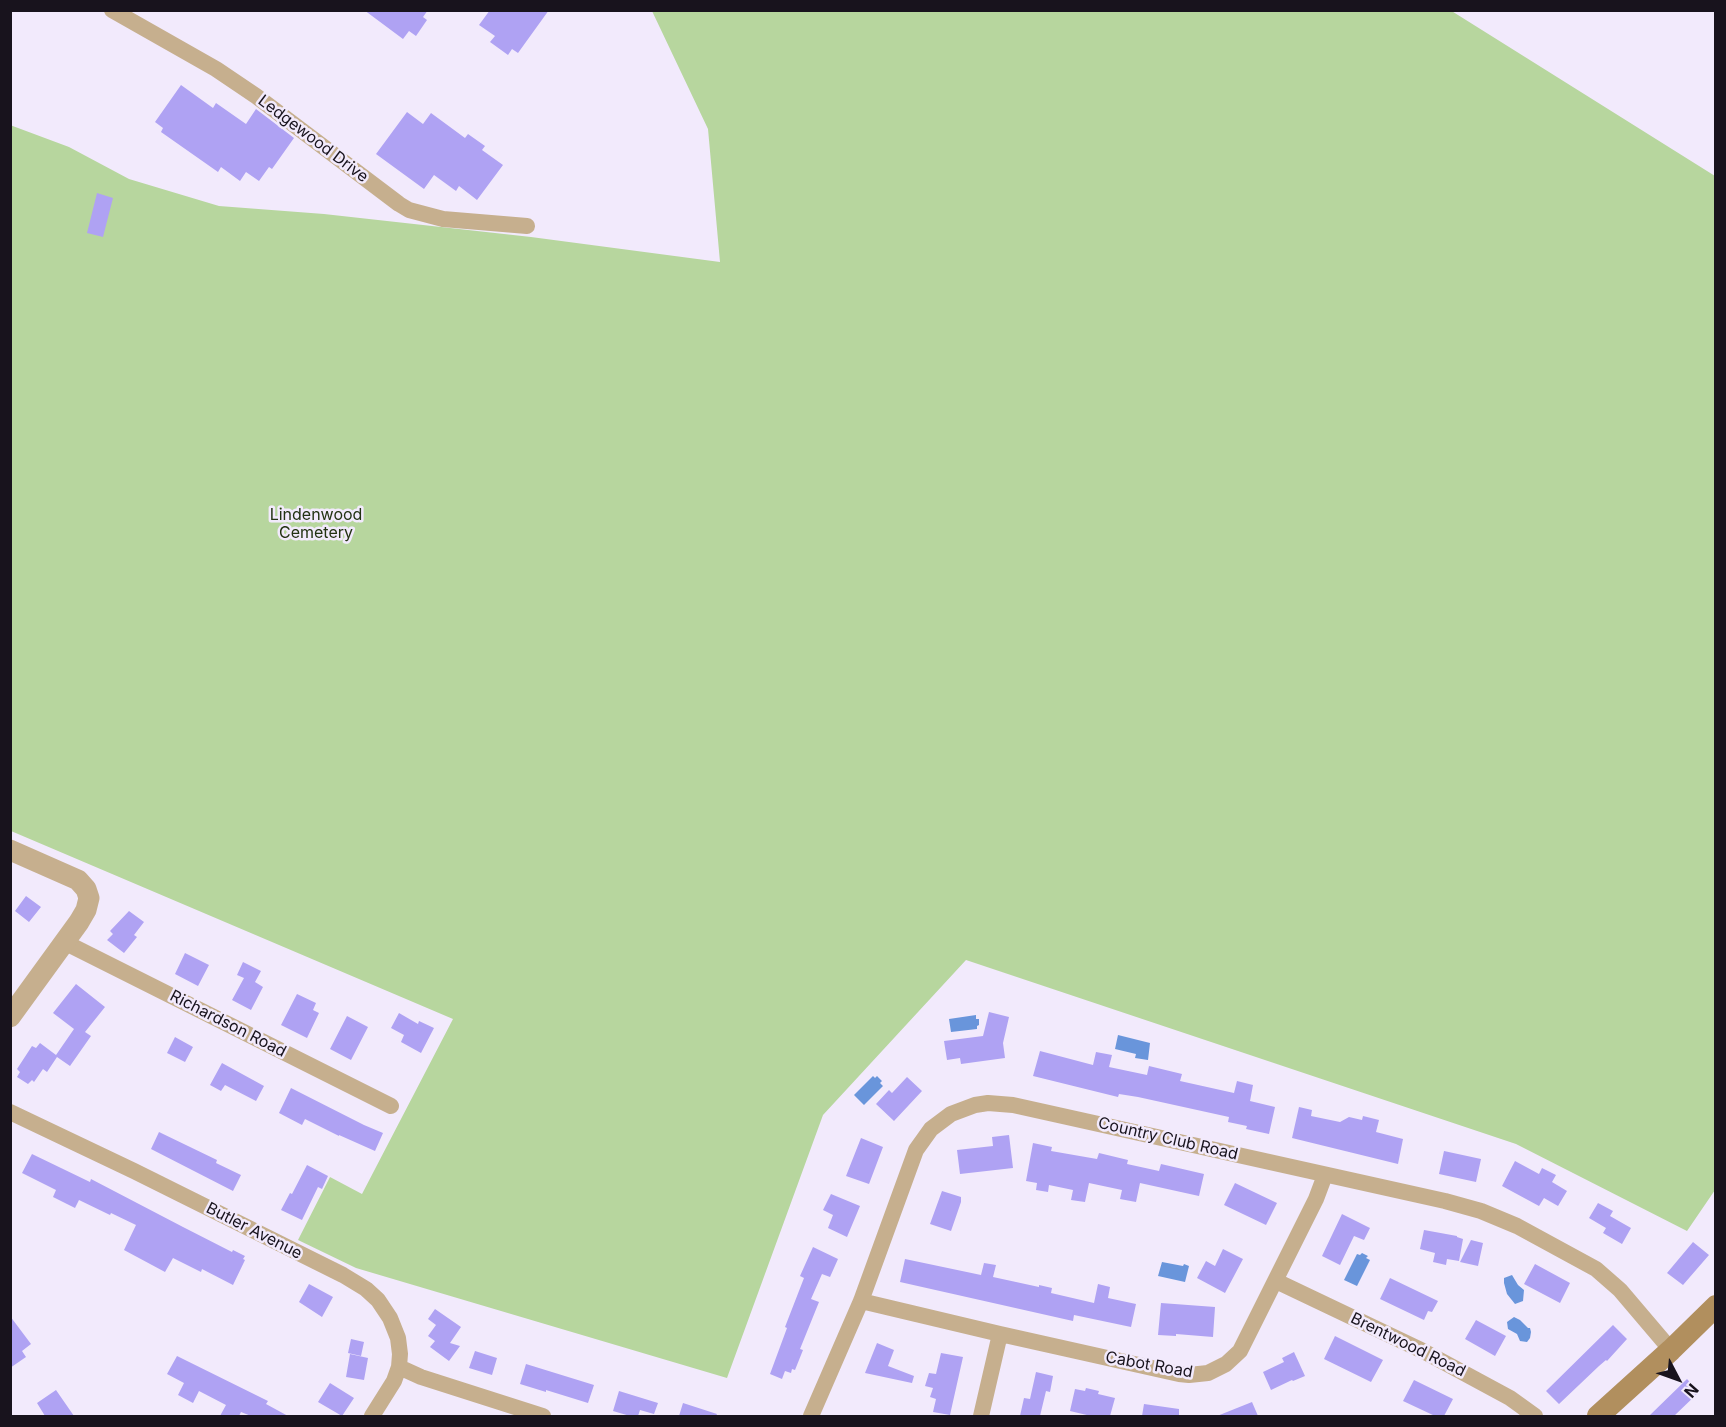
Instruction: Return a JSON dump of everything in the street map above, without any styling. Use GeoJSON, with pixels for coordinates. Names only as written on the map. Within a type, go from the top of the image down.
{"type":"FeatureCollection","features":[{"type":"Feature","properties":{"kind":"main road"},"geometry":{"type":"LineString","coordinates":[[1598,1416],[1716,1306]]}},
{"type":"Feature","properties":{"kind":"street","name":"Ledgewood Drive"},"geometry":{"type":"LineString","coordinates":[[112,10],[216,69],[409,210],[443,219],[527,226]]}},
{"type":"Feature","properties":{"kind":"street"},"geometry":{"type":"LineString","coordinates":[[10,849],[78,879],[86,889],[89,898],[86,910],[10,1017]]}},
{"type":"Feature","properties":{"kind":"street","name":"Richardson Road"},"geometry":{"type":"LineString","coordinates":[[64,942],[391,1106]]}},
{"type":"Feature","properties":{"kind":"street","name":"Country Club Road"},"geometry":{"type":"LineString","coordinates":[[811,1416],[861,1300],[922,1139],[940,1121],[951,1114],[988,1103],[1013,1105],[1472,1208],[1537,1236],[1585,1262],[1606,1277],[1629,1300],[1671,1350]]}},
{"type":"Feature","properties":{"kind":"street","name":"Butler Avenue"},"geometry":{"type":"LineString","coordinates":[[10,1112],[343,1275],[374,1295],[396,1330],[400,1354],[399,1367],[390,1388],[372,1416]]}},
{"type":"Feature","properties":{"kind":"street","name":"Cabot Road"},"geometry":{"type":"LineString","coordinates":[[861,1300],[1179,1374],[1208,1373],[1226,1364],[1240,1351],[1317,1199],[1325,1174]]}},
{"type":"Feature","properties":{"kind":"street","name":"Brentwood Road"},"geometry":{"type":"LineString","coordinates":[[1276,1281],[1423,1351],[1510,1398],[1535,1416]]}},
{"type":"Feature","properties":{"kind":"street"},"geometry":{"type":"LineString","coordinates":[[981,1416],[1000,1334]]}},
{"type":"Feature","properties":{"kind":"street"},"geometry":{"type":"LineString","coordinates":[[399,1367],[421,1377],[543,1416]]}},
{"type":"Feature","properties":{"kind":"green space","name":"Lindenwood Cemetery"},"geometry":{"type":"Polygon","coordinates":[[[1450,10],[1715,176],[1715,1190],[1687,1231],[1516,1144],[966,960],[823,1115],[727,1378],[356,1268],[298,1240],[330,1177],[362,1194],[453,1019],[11,831],[10,125],[69,147],[129,179],[219,206],[324,214],[531,237],[720,262],[708,129],[652,11],[1450,10]]]}},
{"type":"Feature","properties":{"kind":"water"},"geometry":{"type":"Polygon","coordinates":[[[976,1015],[976,1019],[979,1019],[977,1029],[951,1032],[949,1019],[976,1015]]]}},
{"type":"Feature","properties":{"kind":"water"},"geometry":{"type":"Polygon","coordinates":[[[1118,1035],[1150,1043],[1148,1060],[1135,1058],[1136,1054],[1115,1049],[1118,1035]]]}},
{"type":"Feature","properties":{"kind":"water"},"geometry":{"type":"Polygon","coordinates":[[[873,1076],[875,1078],[877,1076],[882,1081],[880,1083],[883,1086],[864,1105],[854,1095],[873,1076]]]}},
{"type":"Feature","properties":{"kind":"water"},"geometry":{"type":"Polygon","coordinates":[[[1362,1253],[1370,1260],[1357,1286],[1344,1280],[1357,1254],[1362,1253]]]}},
{"type":"Feature","properties":{"kind":"water"},"geometry":{"type":"Polygon","coordinates":[[[1162,1262],[1189,1266],[1185,1282],[1158,1276],[1162,1262]]]}},
{"type":"Feature","properties":{"kind":"water"},"geometry":{"type":"Polygon","coordinates":[[[1512,1275],[1524,1290],[1523,1301],[1515,1304],[1507,1294],[1504,1283],[1504,1278],[1512,1275]]]}},
{"type":"Feature","properties":{"kind":"water"},"geometry":{"type":"Polygon","coordinates":[[[1514,1317],[1530,1328],[1530,1338],[1527,1342],[1520,1341],[1517,1334],[1508,1329],[1507,1322],[1514,1317]]]}},
{"type":"Feature","properties":{"kind":"building"},"geometry":{"type":"Polygon","coordinates":[[[364,10],[428,10],[423,17],[427,20],[416,36],[409,31],[403,39],[364,10]]]}},
{"type":"Feature","properties":{"kind":"building"},"geometry":{"type":"Polygon","coordinates":[[[490,10],[549,10],[518,53],[512,49],[508,55],[490,42],[495,36],[479,25],[490,10]]]}},
{"type":"Feature","properties":{"kind":"building"},"geometry":{"type":"Polygon","coordinates":[[[181,85],[213,108],[216,103],[246,124],[256,109],[294,138],[272,169],[269,167],[259,181],[246,172],[240,181],[221,167],[218,172],[161,132],[163,128],[155,122],[181,85]]]}},
{"type":"Feature","properties":{"kind":"building"},"geometry":{"type":"Polygon","coordinates":[[[407,112],[423,124],[431,113],[465,138],[468,134],[485,146],[482,150],[503,165],[477,200],[459,186],[456,191],[434,175],[424,189],[376,154],[407,112]]]}},
{"type":"Feature","properties":{"kind":"building"},"geometry":{"type":"Polygon","coordinates":[[[97,193],[113,198],[103,237],[87,233],[97,193]]]}},
{"type":"Feature","properties":{"kind":"building"},"geometry":{"type":"Polygon","coordinates":[[[26,896],[41,907],[29,922],[15,911],[26,896]]]}},
{"type":"Feature","properties":{"kind":"building"},"geometry":{"type":"Polygon","coordinates":[[[129,911],[144,922],[134,935],[137,937],[124,953],[107,940],[113,934],[110,931],[129,911]]]}},
{"type":"Feature","properties":{"kind":"building"},"geometry":{"type":"Polygon","coordinates":[[[185,953],[209,965],[198,986],[175,974],[185,953]]]}},
{"type":"Feature","properties":{"kind":"building"},"geometry":{"type":"Polygon","coordinates":[[[243,962],[261,971],[255,982],[263,987],[251,1010],[232,1000],[244,978],[237,975],[243,962]]]}},
{"type":"Feature","properties":{"kind":"building"},"geometry":{"type":"Polygon","coordinates":[[[76,984],[105,1007],[85,1032],[91,1036],[70,1066],[57,1057],[47,1072],[43,1069],[34,1082],[32,1080],[28,1084],[17,1077],[20,1072],[17,1069],[32,1046],[36,1048],[40,1043],[56,1055],[74,1029],[53,1013],[76,984]]]}},
{"type":"Feature","properties":{"kind":"building"},"geometry":{"type":"Polygon","coordinates":[[[297,994],[316,1003],[313,1010],[319,1013],[307,1038],[281,1025],[297,994]]]}},
{"type":"Feature","properties":{"kind":"building"},"geometry":{"type":"Polygon","coordinates":[[[989,1012],[1009,1017],[1003,1043],[1005,1058],[961,1064],[960,1058],[947,1060],[944,1041],[983,1036],[989,1012]]]}},
{"type":"Feature","properties":{"kind":"building"},"geometry":{"type":"Polygon","coordinates":[[[399,1013],[418,1024],[419,1021],[434,1028],[421,1053],[401,1042],[404,1035],[391,1028],[399,1013]]]}},
{"type":"Feature","properties":{"kind":"building"},"geometry":{"type":"Polygon","coordinates":[[[347,1016],[368,1027],[351,1060],[330,1049],[347,1016]]]}},
{"type":"Feature","properties":{"kind":"building"},"geometry":{"type":"Polygon","coordinates":[[[175,1037],[193,1047],[185,1062],[167,1053],[175,1037]]]}},
{"type":"Feature","properties":{"kind":"building"},"geometry":{"type":"Polygon","coordinates":[[[1040,1051],[1093,1065],[1096,1052],[1112,1055],[1109,1067],[1147,1075],[1149,1066],[1182,1074],[1180,1081],[1234,1093],[1237,1081],[1253,1085],[1250,1101],[1275,1107],[1269,1134],[1228,1122],[1229,1117],[1138,1097],[1119,1094],[1118,1097],[1033,1076],[1040,1051]]]}},
{"type":"Feature","properties":{"kind":"building"},"geometry":{"type":"Polygon","coordinates":[[[222,1063],[264,1086],[256,1101],[225,1085],[221,1091],[210,1085],[222,1063]]]}},
{"type":"Feature","properties":{"kind":"building"},"geometry":{"type":"Polygon","coordinates":[[[907,1077],[922,1091],[894,1121],[876,1104],[889,1090],[892,1093],[907,1077]]]}},
{"type":"Feature","properties":{"kind":"building"},"geometry":{"type":"Polygon","coordinates":[[[291,1088],[383,1133],[375,1151],[305,1119],[302,1125],[279,1113],[291,1088]]]}},
{"type":"Feature","properties":{"kind":"building"},"geometry":{"type":"Polygon","coordinates":[[[1299,1107],[1312,1110],[1311,1116],[1340,1122],[1349,1117],[1362,1120],[1363,1116],[1379,1120],[1376,1132],[1403,1139],[1398,1164],[1292,1138],[1299,1107]]]}},
{"type":"Feature","properties":{"kind":"building"},"geometry":{"type":"Polygon","coordinates":[[[159,1132],[217,1160],[216,1163],[241,1175],[233,1191],[151,1149],[159,1132]]]}},
{"type":"Feature","properties":{"kind":"building"},"geometry":{"type":"Polygon","coordinates":[[[1009,1135],[1013,1168],[960,1174],[957,1150],[993,1146],[992,1137],[1009,1135]]]}},
{"type":"Feature","properties":{"kind":"building"},"geometry":{"type":"Polygon","coordinates":[[[861,1138],[883,1147],[869,1184],[846,1176],[861,1138]]]}},
{"type":"Feature","properties":{"kind":"building"},"geometry":{"type":"Polygon","coordinates":[[[1033,1143],[1052,1147],[1051,1151],[1097,1159],[1099,1153],[1128,1160],[1127,1164],[1159,1171],[1161,1164],[1204,1174],[1199,1196],[1140,1183],[1136,1202],[1120,1199],[1122,1190],[1089,1183],[1085,1202],[1071,1200],[1073,1190],[1049,1185],[1048,1192],[1036,1190],[1037,1183],[1026,1181],[1033,1143]]]}},
{"type":"Feature","properties":{"kind":"building"},"geometry":{"type":"Polygon","coordinates":[[[1444,1151],[1481,1159],[1476,1182],[1439,1174],[1444,1151]]]}},
{"type":"Feature","properties":{"kind":"building"},"geometry":{"type":"Polygon","coordinates":[[[32,1154],[90,1182],[91,1179],[232,1252],[233,1250],[245,1256],[233,1285],[202,1269],[201,1272],[173,1258],[165,1272],[124,1250],[136,1225],[79,1200],[75,1208],[53,1197],[56,1190],[22,1173],[32,1154]]]}},
{"type":"Feature","properties":{"kind":"building"},"geometry":{"type":"Polygon","coordinates":[[[1515,1161],[1539,1174],[1542,1168],[1556,1175],[1552,1182],[1567,1191],[1558,1206],[1544,1198],[1539,1206],[1502,1186],[1515,1161]]]}},
{"type":"Feature","properties":{"kind":"building"},"geometry":{"type":"Polygon","coordinates":[[[307,1165],[328,1176],[322,1189],[318,1187],[302,1220],[281,1210],[307,1165]]]}},
{"type":"Feature","properties":{"kind":"building"},"geometry":{"type":"Polygon","coordinates":[[[1235,1183],[1277,1203],[1266,1225],[1224,1205],[1235,1183]]]}},
{"type":"Feature","properties":{"kind":"building"},"geometry":{"type":"Polygon","coordinates":[[[942,1191],[961,1197],[951,1231],[930,1224],[942,1191]]]}},
{"type":"Feature","properties":{"kind":"building"},"geometry":{"type":"Polygon","coordinates":[[[831,1194],[860,1206],[847,1237],[828,1228],[833,1215],[823,1210],[831,1194]]]}},
{"type":"Feature","properties":{"kind":"building"},"geometry":{"type":"Polygon","coordinates":[[[1598,1203],[1613,1211],[1610,1216],[1631,1228],[1622,1244],[1603,1233],[1606,1228],[1589,1218],[1598,1203]]]}},
{"type":"Feature","properties":{"kind":"building"},"geometry":{"type":"Polygon","coordinates":[[[1342,1214],[1370,1228],[1364,1240],[1354,1236],[1340,1265],[1322,1256],[1342,1214]]]}},
{"type":"Feature","properties":{"kind":"building"},"geometry":{"type":"Polygon","coordinates":[[[1424,1230],[1463,1239],[1459,1261],[1447,1259],[1446,1265],[1433,1262],[1435,1253],[1420,1249],[1424,1230]]]}},
{"type":"Feature","properties":{"kind":"building"},"geometry":{"type":"Polygon","coordinates":[[[1471,1240],[1483,1243],[1478,1266],[1460,1262],[1471,1240]]]}},
{"type":"Feature","properties":{"kind":"building"},"geometry":{"type":"Polygon","coordinates":[[[1693,1242],[1709,1255],[1683,1285],[1667,1273],[1693,1242]]]}},
{"type":"Feature","properties":{"kind":"building"},"geometry":{"type":"Polygon","coordinates":[[[813,1247],[838,1259],[830,1277],[822,1274],[811,1299],[819,1302],[800,1349],[803,1350],[795,1370],[792,1369],[791,1373],[785,1371],[782,1379],[770,1374],[804,1278],[800,1276],[813,1247]]]}},
{"type":"Feature","properties":{"kind":"building"},"geometry":{"type":"Polygon","coordinates":[[[1223,1249],[1243,1259],[1225,1293],[1197,1278],[1206,1261],[1215,1266],[1223,1249]]]}},
{"type":"Feature","properties":{"kind":"building"},"geometry":{"type":"Polygon","coordinates":[[[905,1259],[981,1275],[984,1263],[996,1265],[993,1277],[1052,1288],[1051,1293],[1094,1303],[1098,1284],[1110,1287],[1108,1298],[1136,1304],[1131,1327],[1074,1315],[1073,1321],[900,1282],[905,1259]]]}},
{"type":"Feature","properties":{"kind":"building"},"geometry":{"type":"Polygon","coordinates":[[[1535,1264],[1570,1283],[1560,1303],[1524,1284],[1535,1264]]]}},
{"type":"Feature","properties":{"kind":"building"},"geometry":{"type":"Polygon","coordinates":[[[1390,1278],[1438,1301],[1432,1312],[1428,1311],[1424,1320],[1380,1299],[1390,1278]]]}},
{"type":"Feature","properties":{"kind":"building"},"geometry":{"type":"Polygon","coordinates":[[[309,1284],[333,1297],[322,1317],[299,1302],[309,1284]]]}},
{"type":"Feature","properties":{"kind":"building"},"geometry":{"type":"Polygon","coordinates":[[[1161,1303],[1215,1307],[1213,1337],[1158,1335],[1161,1303]]]}},
{"type":"Feature","properties":{"kind":"building"},"geometry":{"type":"Polygon","coordinates":[[[435,1309],[461,1327],[450,1343],[460,1346],[449,1361],[430,1347],[435,1341],[428,1336],[436,1325],[428,1319],[435,1309]]]}},
{"type":"Feature","properties":{"kind":"building"},"geometry":{"type":"Polygon","coordinates":[[[10,1316],[31,1344],[22,1351],[26,1357],[10,1368],[10,1316]]]}},
{"type":"Feature","properties":{"kind":"building"},"geometry":{"type":"Polygon","coordinates":[[[1476,1320],[1506,1336],[1495,1356],[1465,1339],[1476,1320]]]}},
{"type":"Feature","properties":{"kind":"building"},"geometry":{"type":"Polygon","coordinates":[[[1613,1325],[1627,1339],[1607,1361],[1559,1404],[1546,1391],[1613,1325]]]}},
{"type":"Feature","properties":{"kind":"building"},"geometry":{"type":"Polygon","coordinates":[[[1335,1336],[1383,1360],[1371,1382],[1324,1359],[1335,1336]]]}},
{"type":"Feature","properties":{"kind":"building"},"geometry":{"type":"Polygon","coordinates":[[[351,1339],[364,1342],[361,1356],[348,1353],[351,1339]]]}},
{"type":"Feature","properties":{"kind":"building"},"geometry":{"type":"Polygon","coordinates":[[[877,1343],[894,1350],[888,1366],[914,1376],[912,1383],[865,1373],[877,1343]]]}},
{"type":"Feature","properties":{"kind":"building"},"geometry":{"type":"Polygon","coordinates":[[[475,1351],[497,1358],[492,1375],[469,1368],[475,1351]]]}},
{"type":"Feature","properties":{"kind":"building"},"geometry":{"type":"Polygon","coordinates":[[[1294,1352],[1305,1376],[1271,1390],[1263,1372],[1284,1362],[1282,1358],[1294,1352]]]}},
{"type":"Feature","properties":{"kind":"building"},"geometry":{"type":"Polygon","coordinates":[[[941,1353],[963,1357],[950,1415],[933,1412],[936,1399],[930,1397],[933,1388],[925,1386],[929,1373],[936,1374],[941,1353]]]}},
{"type":"Feature","properties":{"kind":"building"},"geometry":{"type":"Polygon","coordinates":[[[350,1354],[368,1358],[364,1380],[346,1377],[350,1354]]]}},
{"type":"Feature","properties":{"kind":"building"},"geometry":{"type":"Polygon","coordinates":[[[177,1356],[268,1401],[266,1404],[288,1416],[251,1416],[241,1412],[239,1416],[220,1416],[226,1405],[199,1391],[193,1403],[178,1395],[184,1383],[167,1374],[177,1356]]]}},
{"type":"Feature","properties":{"kind":"building"},"geometry":{"type":"Polygon","coordinates":[[[526,1364],[594,1385],[588,1403],[520,1384],[526,1364]]]}},
{"type":"Feature","properties":{"kind":"building"},"geometry":{"type":"Polygon","coordinates":[[[1036,1372],[1053,1376],[1050,1392],[1046,1391],[1040,1416],[1020,1416],[1024,1398],[1030,1399],[1036,1372]]]}},
{"type":"Feature","properties":{"kind":"building"},"geometry":{"type":"Polygon","coordinates":[[[1687,1379],[1699,1392],[1674,1416],[1649,1416],[1687,1379]]]}},
{"type":"Feature","properties":{"kind":"building"},"geometry":{"type":"Polygon","coordinates":[[[1414,1380],[1453,1399],[1444,1416],[1435,1416],[1403,1401],[1414,1380]]]}},
{"type":"Feature","properties":{"kind":"building"},"geometry":{"type":"Polygon","coordinates":[[[330,1383],[354,1398],[342,1416],[318,1402],[330,1383]]]}},
{"type":"Feature","properties":{"kind":"building"},"geometry":{"type":"Polygon","coordinates":[[[1086,1388],[1115,1398],[1110,1416],[1091,1416],[1070,1411],[1075,1389],[1085,1391],[1086,1388]]]}},
{"type":"Feature","properties":{"kind":"building"},"geometry":{"type":"Polygon","coordinates":[[[56,1390],[74,1416],[45,1416],[37,1403],[56,1390]]]}},
{"type":"Feature","properties":{"kind":"building"},"geometry":{"type":"Polygon","coordinates":[[[619,1391],[658,1403],[654,1414],[640,1410],[638,1416],[630,1416],[613,1411],[619,1391]]]}},
{"type":"Feature","properties":{"kind":"building"},"geometry":{"type":"Polygon","coordinates":[[[1252,1402],[1258,1416],[1217,1416],[1252,1402]]]}},
{"type":"Feature","properties":{"kind":"building"},"geometry":{"type":"Polygon","coordinates":[[[683,1403],[717,1414],[716,1416],[679,1416],[683,1403]]]}},
{"type":"Feature","properties":{"kind":"building"},"geometry":{"type":"Polygon","coordinates":[[[1144,1404],[1179,1409],[1179,1416],[1142,1416],[1144,1404]]]}}]}
